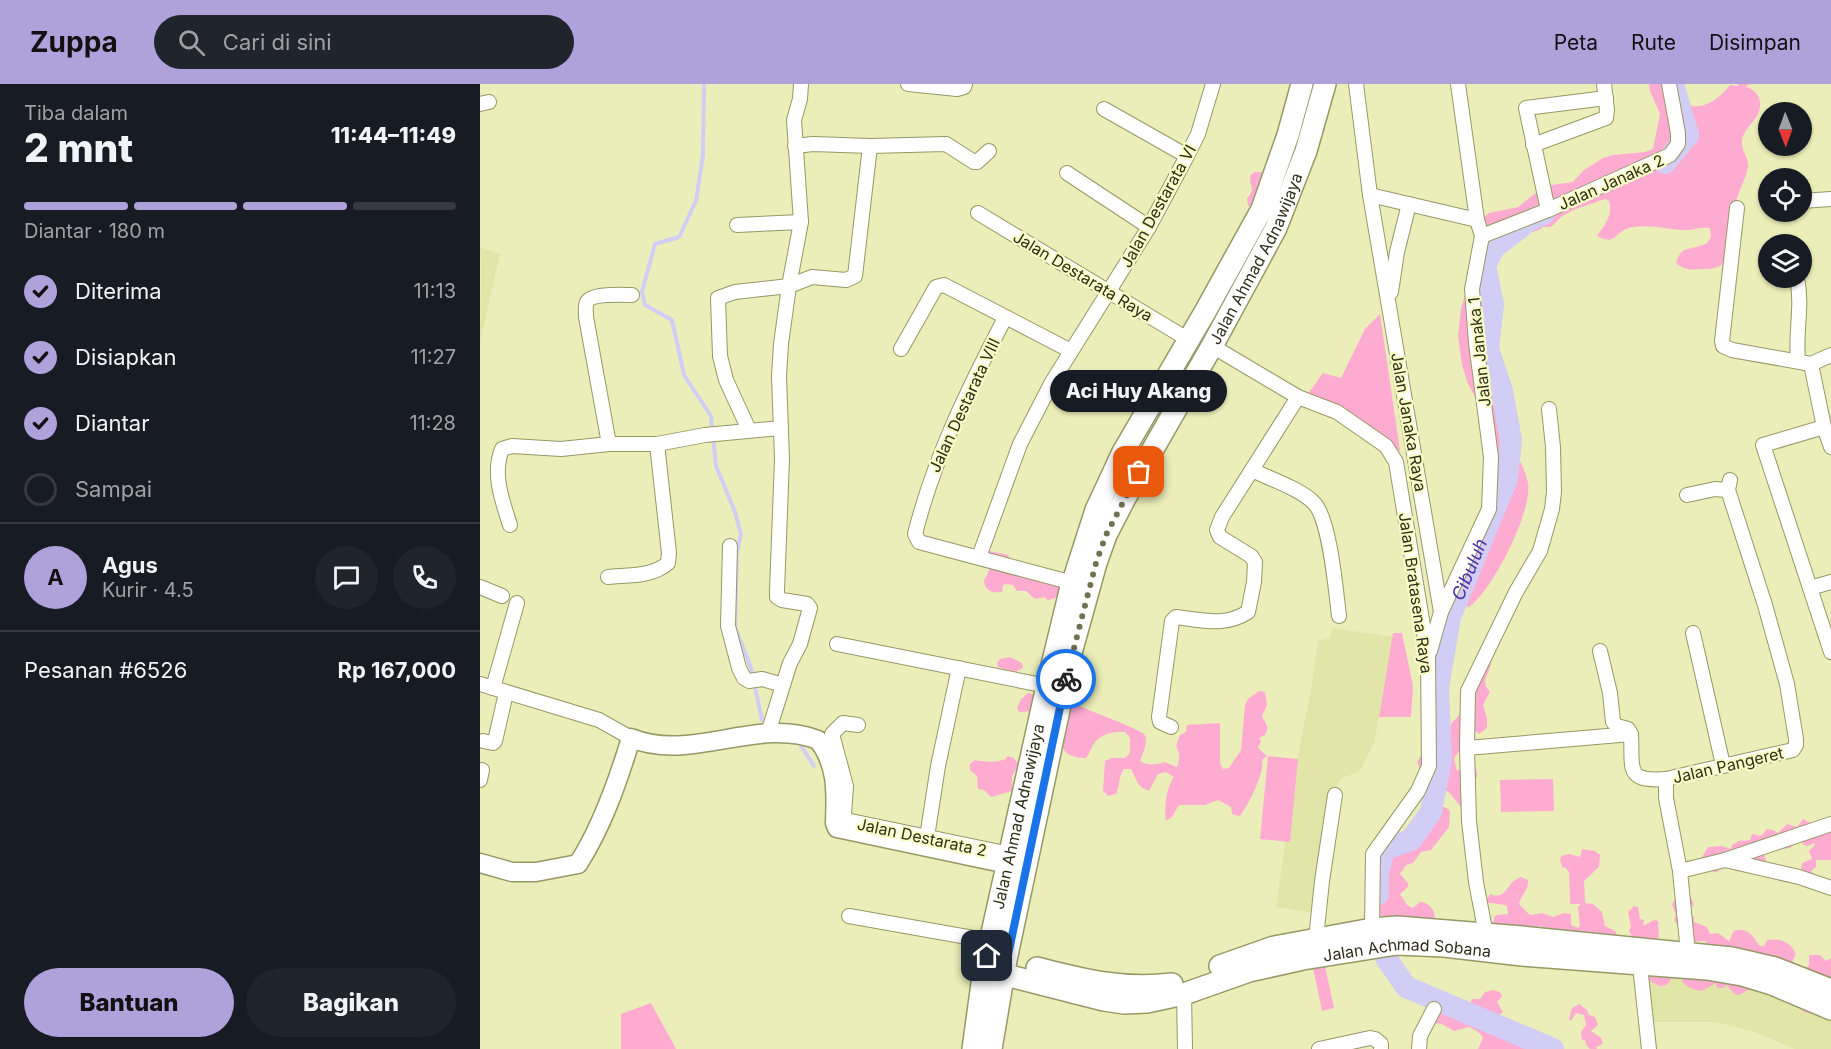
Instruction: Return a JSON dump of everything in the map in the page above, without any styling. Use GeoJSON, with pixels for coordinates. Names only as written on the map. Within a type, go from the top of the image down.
{"type":"FeatureCollection","features":[{"type":"Feature","properties":{"kind":"main road","name":"Jalan Ahmad Adnawijaya"},"geometry":{"type":"LineString","coordinates":[[994,960],[1008,859],[1047,686],[1073,583],[1096,510],[1123,452],[1262,210],[1288,135],[1302,84]]}},
{"type":"Feature","properties":{"kind":"main road","name":"Jalan Ahmad Adnawijaya"},"geometry":{"type":"LineString","coordinates":[[994,960],[1071,653],[1106,535],[1276,228],[1306,151],[1325,84]]}},
{"type":"Feature","properties":{"kind":"main road"},"geometry":{"type":"LineString","coordinates":[[1153,401],[1161,413],[1173,413]]}},
{"type":"Feature","properties":{"kind":"main road"},"geometry":{"type":"LineString","coordinates":[[1134,434],[1142,431],[1148,433],[1153,438],[1154,446]]}},
{"type":"Feature","properties":{"kind":"main road","name":"Jalan Achmad Sobana"},"geometry":{"type":"LineString","coordinates":[[994,960],[1119,986],[1145,987],[1173,984],[1274,947],[1316,939],[1372,935],[1397,936],[1444,946],[1487,943],[1688,953],[1732,958],[1756,971],[1772,984],[1831,1009]]}},
{"type":"Feature","properties":{"kind":"main road","name":"Jalan Achmad Sobana"},"geometry":{"type":"LineString","coordinates":[[994,960],[1124,1003],[1147,1002],[1184,994],[1249,971],[1372,935]]}},
{"type":"Feature","properties":{"kind":"main road","name":"Jalan Achmad Sobana"},"geometry":{"type":"LineString","coordinates":[[1487,943],[1640,966],[1756,971],[1775,968],[1831,990]]}},
{"type":"Feature","properties":{"kind":"main road"},"geometry":{"type":"LineString","coordinates":[[973,1049],[994,960]]}},
{"type":"Feature","properties":{"kind":"main road"},"geometry":{"type":"LineString","coordinates":[[991,1049],[994,960]]}},
{"type":"Feature","properties":{"kind":"street"},"geometry":{"type":"LineString","coordinates":[[779,731],[777,710],[783,685],[790,663],[800,644],[810,609],[807,604],[777,597],[782,495],[779,376],[789,286],[801,222],[794,120],[800,99],[801,84]]}},
{"type":"Feature","properties":{"kind":"street"},"geometry":{"type":"LineString","coordinates":[[908,84],[961,87]]}},
{"type":"Feature","properties":{"kind":"street","name":"Jalan Destarata VI"},"geometry":{"type":"LineString","coordinates":[[978,557],[1020,444],[1052,382],[1149,227],[1198,134],[1213,84]]}},
{"type":"Feature","properties":{"kind":"street","name":"Jalan Janaka Raya"},"geometry":{"type":"LineString","coordinates":[[1356,84],[1370,195],[1442,612]]}},
{"type":"Feature","properties":{"kind":"street","name":"Jalan Janaka 1"},"geometry":{"type":"LineString","coordinates":[[1428,656],[1442,612],[1489,509],[1491,457],[1476,343],[1472,289],[1482,236],[1477,220],[1458,84]]}},
{"type":"Feature","properties":{"kind":"street","name":"Jalan Janaka 2"},"geometry":{"type":"LineString","coordinates":[[1482,236],[1548,210],[1670,155],[1678,144],[1678,133],[1668,84]]}},
{"type":"Feature","properties":{"kind":"street"},"geometry":{"type":"LineString","coordinates":[[1533,145],[1606,118],[1605,91],[1526,108],[1533,145],[1548,210]]}},
{"type":"Feature","properties":{"kind":"street"},"geometry":{"type":"LineString","coordinates":[[1104,109],[1187,156]]}},
{"type":"Feature","properties":{"kind":"street"},"geometry":{"type":"LineString","coordinates":[[795,146],[946,144],[974,162],[989,151]]}},
{"type":"Feature","properties":{"kind":"street"},"geometry":{"type":"LineString","coordinates":[[749,430],[726,380],[720,356],[718,298],[735,292],[789,286],[812,277],[841,280],[855,276],[870,146]]}},
{"type":"Feature","properties":{"kind":"street"},"geometry":{"type":"LineString","coordinates":[[1067,173],[1149,227]]}},
{"type":"Feature","properties":{"kind":"street"},"geometry":{"type":"LineString","coordinates":[[1370,195],[1477,220]]}},
{"type":"Feature","properties":{"kind":"street"},"geometry":{"type":"LineString","coordinates":[[1812,200],[1831,199]]}},
{"type":"Feature","properties":{"kind":"street","name":"Jalan Janaka Raya"},"geometry":{"type":"LineString","coordinates":[[1389,303],[1397,252],[1409,204]]}},
{"type":"Feature","properties":{"kind":"street"},"geometry":{"type":"LineString","coordinates":[[1737,208],[1723,346],[1732,350],[1804,362],[1831,355]]}},
{"type":"Feature","properties":{"kind":"street","name":"Jalan Destarata Raya"},"geometry":{"type":"LineString","coordinates":[[978,213],[1189,340]]}},
{"type":"Feature","properties":{"kind":"street"},"geometry":{"type":"LineString","coordinates":[[737,225],[801,222]]}},
{"type":"Feature","properties":{"kind":"street","name":"Jalan Destarata VIII"},"geometry":{"type":"LineString","coordinates":[[901,350],[936,286],[944,285],[1005,318],[940,453],[915,534],[919,542],[1073,583]]}},
{"type":"Feature","properties":{"kind":"street"},"geometry":{"type":"LineString","coordinates":[[1799,288],[1801,301],[1796,342],[1831,447]]}},
{"type":"Feature","properties":{"kind":"street"},"geometry":{"type":"LineString","coordinates":[[609,444],[586,317],[586,303],[592,297],[632,295]]}},
{"type":"Feature","properties":{"kind":"street"},"geometry":{"type":"LineString","coordinates":[[1005,318],[1071,351]]}},
{"type":"Feature","properties":{"kind":"street","name":"Jalan Bratasena Raya"},"geometry":{"type":"LineString","coordinates":[[1212,346],[1298,397],[1337,412],[1386,446],[1396,462],[1428,656],[1429,766],[1418,792],[1373,854],[1372,935]]}},
{"type":"Feature","properties":{"kind":"street"},"geometry":{"type":"LineString","coordinates":[[1172,727],[1160,722],[1159,717],[1170,625],[1176,617],[1212,623],[1238,619],[1248,612],[1255,562],[1251,556],[1220,537],[1217,530],[1222,517],[1298,397]]}},
{"type":"Feature","properties":{"kind":"street"},"geometry":{"type":"LineString","coordinates":[[1487,943],[1470,831],[1467,748],[1468,691],[1516,592],[1540,551],[1552,509],[1553,447],[1549,409]]}},
{"type":"Feature","properties":{"kind":"street"},"geometry":{"type":"LineString","coordinates":[[1824,427],[1763,445],[1831,652]]}},
{"type":"Feature","properties":{"kind":"street"},"geometry":{"type":"LineString","coordinates":[[510,525],[497,480],[498,458],[502,449],[512,446],[561,448],[609,444],[657,444],[720,433],[781,428]]}},
{"type":"Feature","properties":{"kind":"street"},"geometry":{"type":"LineString","coordinates":[[608,577],[650,573],[661,569],[668,563],[669,553],[657,444]]}},
{"type":"Feature","properties":{"kind":"street"},"geometry":{"type":"LineString","coordinates":[[1252,470],[1307,496],[1316,504],[1322,516],[1332,560],[1339,616]]}},
{"type":"Feature","properties":{"kind":"street","name":"Jalan Pangeret"},"geometry":{"type":"LineString","coordinates":[[1687,495],[1729,485],[1779,653],[1787,684],[1796,739],[1793,750],[1786,753],[1666,779],[1666,798],[1680,871],[1688,953]]}},
{"type":"Feature","properties":{"kind":"street"},"geometry":{"type":"LineString","coordinates":[[730,546],[728,626],[739,668],[744,678],[783,685]]}},
{"type":"Feature","properties":{"kind":"street"},"geometry":{"type":"LineString","coordinates":[[1810,588],[1831,582]]}},
{"type":"Feature","properties":{"kind":"street"},"geometry":{"type":"LineString","coordinates":[[480,587],[502,596]]}},
{"type":"Feature","properties":{"kind":"street"},"geometry":{"type":"LineString","coordinates":[[483,741],[493,743],[495,741],[493,688],[517,603]]}},
{"type":"Feature","properties":{"kind":"street"},"geometry":{"type":"LineString","coordinates":[[1693,633],[1723,765]]}},
{"type":"Feature","properties":{"kind":"street"},"geometry":{"type":"LineString","coordinates":[[837,645],[1047,686]]}},
{"type":"Feature","properties":{"kind":"street"},"geometry":{"type":"LineString","coordinates":[[1600,651],[1610,693],[1613,722],[1617,726],[1628,729],[1631,734],[1632,769],[1635,775],[1646,780],[1666,779]]}},
{"type":"Feature","properties":{"kind":"street"},"geometry":{"type":"LineString","coordinates":[[927,837],[938,766],[959,668]]}},
{"type":"Feature","properties":{"kind":"street"},"geometry":{"type":"LineString","coordinates":[[493,688],[599,720],[638,741],[679,746],[779,731],[818,740],[831,763],[836,783],[835,824],[837,828],[1008,859]]}},
{"type":"Feature","properties":{"kind":"street","name":"Jalan Destarata 2"},"geometry":{"type":"LineString","coordinates":[[858,725],[843,723],[832,734],[846,786],[844,814],[846,820],[927,837],[1008,859]]}},
{"type":"Feature","properties":{"kind":"street"},"geometry":{"type":"LineString","coordinates":[[1467,748],[1631,734]]}},
{"type":"Feature","properties":{"kind":"street"},"geometry":{"type":"LineString","coordinates":[[480,863],[512,872],[536,872],[578,864],[590,846],[623,763],[630,738]]}},
{"type":"Feature","properties":{"kind":"street"},"geometry":{"type":"LineString","coordinates":[[1316,939],[1335,795]]}},
{"type":"Feature","properties":{"kind":"street"},"geometry":{"type":"LineString","coordinates":[[1680,871],[1725,860],[1831,824]]}},
{"type":"Feature","properties":{"kind":"street"},"geometry":{"type":"LineString","coordinates":[[1725,860],[1799,877],[1831,888]]}},
{"type":"Feature","properties":{"kind":"street"},"geometry":{"type":"LineString","coordinates":[[849,916],[994,960]]}},
{"type":"Feature","properties":{"kind":"street"},"geometry":{"type":"LineString","coordinates":[[1640,966],[1649,1049]]}},
{"type":"Feature","properties":{"kind":"street"},"geometry":{"type":"LineString","coordinates":[[1184,994],[1185,1049]]}},
{"type":"Feature","properties":{"kind":"street"},"geometry":{"type":"LineString","coordinates":[[1419,1049],[1420,1036],[1434,1009]]}},
{"type":"Feature","properties":{"kind":"street"},"geometry":{"type":"LineString","coordinates":[[1319,1049],[1370,1038],[1378,1041],[1381,1049]]}},
{"type":"Feature","properties":{"kind":"shaded area"},"geometry":{"type":"Polygon","coordinates":[[[1649,84],[1668,84],[1682,101],[1694,106],[1712,101],[1730,85],[1751,84],[1745,86],[1758,96],[1760,102],[1758,102],[1758,114],[1743,137],[1742,146],[1748,168],[1734,208],[1726,258],[1721,265],[1710,269],[1688,269],[1676,263],[1684,250],[1707,243],[1711,237],[1710,228],[1704,227],[1687,230],[1640,226],[1626,229],[1613,239],[1603,239],[1597,236],[1609,215],[1609,201],[1605,199],[1562,216],[1551,227],[1543,227],[1533,232],[1510,234],[1501,241],[1496,254],[1490,311],[1497,362],[1497,408],[1500,421],[1526,475],[1528,496],[1518,530],[1509,550],[1489,585],[1469,607],[1459,601],[1458,575],[1494,511],[1499,494],[1495,439],[1468,384],[1462,365],[1458,336],[1461,308],[1483,218],[1489,213],[1518,207],[1538,191],[1551,185],[1573,182],[1584,170],[1603,158],[1653,149],[1660,114],[1649,84]]]}},
{"type":"Feature","properties":{"kind":"shaded area"},"geometry":{"type":"Polygon","coordinates":[[[1255,172],[1265,172],[1254,204],[1248,206],[1247,199],[1252,191],[1250,178],[1255,172]]]}},
{"type":"Feature","properties":{"kind":"shaded area"},"geometry":{"type":"Polygon","coordinates":[[[480,247],[500,254],[480,342],[481,268],[480,247]]]}},
{"type":"Feature","properties":{"kind":"shaded area"},"geometry":{"type":"Polygon","coordinates":[[[1380,314],[1400,451],[1305,398],[1323,373],[1341,378],[1365,329],[1380,314]]]}},
{"type":"Feature","properties":{"kind":"shaded area"},"geometry":{"type":"Polygon","coordinates":[[[987,552],[1008,555],[1011,561],[1062,585],[1059,593],[1056,597],[1047,600],[1045,597],[1035,599],[1026,591],[1017,591],[1013,585],[1003,585],[1002,592],[989,590],[984,580],[996,557],[987,552]]]}},
{"type":"Feature","properties":{"kind":"shaded area"},"geometry":{"type":"Polygon","coordinates":[[[1332,628],[1393,637],[1374,743],[1359,772],[1342,778],[1332,792],[1314,913],[1276,907],[1298,755],[1318,641],[1330,638],[1332,628]]]}},
{"type":"Feature","properties":{"kind":"shaded area"},"geometry":{"type":"Polygon","coordinates":[[[1393,633],[1402,633],[1413,686],[1411,717],[1379,717],[1393,633]]]}},
{"type":"Feature","properties":{"kind":"shaded area"},"geometry":{"type":"Polygon","coordinates":[[[1010,657],[1022,663],[1023,668],[1015,672],[998,667],[997,663],[1000,659],[1010,657]]]}},
{"type":"Feature","properties":{"kind":"shaded area"},"geometry":{"type":"Polygon","coordinates":[[[1488,659],[1491,662],[1485,684],[1490,692],[1483,705],[1487,728],[1479,734],[1475,731],[1454,758],[1457,771],[1464,767],[1474,766],[1477,773],[1465,804],[1460,806],[1450,793],[1437,785],[1441,770],[1436,767],[1434,771],[1421,771],[1417,762],[1423,753],[1434,722],[1442,727],[1442,731],[1447,732],[1450,729],[1451,724],[1460,714],[1465,691],[1488,659]]]}},
{"type":"Feature","properties":{"kind":"shaded area"},"geometry":{"type":"Polygon","coordinates":[[[1259,691],[1265,692],[1267,705],[1262,716],[1268,728],[1265,735],[1259,738],[1261,741],[1258,748],[1267,756],[1262,760],[1258,781],[1240,816],[1232,814],[1231,807],[1218,800],[1205,805],[1179,805],[1172,817],[1166,821],[1166,798],[1174,777],[1166,772],[1158,774],[1149,791],[1139,785],[1131,769],[1124,769],[1116,794],[1108,796],[1103,791],[1105,761],[1111,758],[1125,758],[1130,753],[1130,738],[1125,732],[1112,733],[1099,738],[1086,758],[1068,754],[1062,744],[1061,737],[1066,713],[1077,705],[1144,734],[1146,744],[1140,761],[1146,764],[1165,762],[1177,767],[1179,756],[1176,746],[1180,735],[1186,732],[1187,725],[1220,723],[1220,763],[1223,769],[1229,768],[1241,750],[1245,705],[1248,699],[1259,691]]]}},
{"type":"Feature","properties":{"kind":"shaded area"},"geometry":{"type":"Polygon","coordinates":[[[1028,693],[1038,696],[1033,711],[1019,712],[1017,708],[1021,699],[1028,693]]]}},
{"type":"Feature","properties":{"kind":"shaded area"},"geometry":{"type":"Polygon","coordinates":[[[1007,756],[1014,758],[1018,764],[1012,777],[1012,791],[991,797],[984,790],[978,789],[977,776],[970,770],[970,764],[975,760],[990,762],[1002,760],[1007,756]]]}},
{"type":"Feature","properties":{"kind":"shaded area"},"geometry":{"type":"Polygon","coordinates":[[[1268,756],[1298,759],[1290,842],[1260,839],[1268,756]]]}},
{"type":"Feature","properties":{"kind":"shaded area"},"geometry":{"type":"Polygon","coordinates":[[[1553,779],[1554,811],[1501,812],[1500,780],[1553,779]]]}},
{"type":"Feature","properties":{"kind":"shaded area"},"geometry":{"type":"Polygon","coordinates":[[[1439,807],[1445,807],[1450,811],[1449,827],[1431,850],[1421,852],[1413,863],[1406,865],[1400,874],[1408,883],[1408,887],[1400,894],[1407,905],[1413,908],[1420,902],[1427,904],[1433,911],[1435,921],[1381,920],[1376,914],[1363,921],[1372,892],[1383,880],[1382,869],[1379,866],[1368,867],[1388,844],[1398,846],[1401,839],[1407,842],[1419,826],[1430,831],[1429,820],[1439,807]]]}},
{"type":"Feature","properties":{"kind":"shaded area"},"geometry":{"type":"Polygon","coordinates":[[[1803,819],[1814,825],[1831,825],[1831,860],[1816,860],[1816,867],[1811,871],[1817,877],[1801,871],[1802,863],[1812,859],[1809,851],[1815,845],[1814,843],[1804,845],[1800,840],[1790,848],[1762,852],[1766,859],[1765,864],[1724,865],[1717,872],[1685,867],[1685,861],[1701,859],[1708,847],[1722,846],[1731,849],[1732,845],[1739,841],[1750,840],[1752,834],[1761,836],[1767,829],[1778,833],[1787,824],[1797,827],[1803,819]]]}},
{"type":"Feature","properties":{"kind":"shaded area"},"geometry":{"type":"Polygon","coordinates":[[[1582,849],[1595,851],[1600,855],[1599,867],[1584,881],[1585,903],[1593,904],[1602,912],[1605,926],[1615,931],[1619,938],[1605,937],[1602,933],[1596,936],[1547,931],[1541,926],[1523,928],[1517,925],[1511,929],[1493,925],[1494,917],[1508,914],[1507,906],[1485,902],[1490,894],[1504,893],[1516,879],[1521,877],[1528,880],[1528,884],[1519,904],[1530,915],[1542,913],[1553,917],[1564,913],[1571,914],[1571,925],[1578,928],[1580,925],[1578,907],[1581,904],[1570,904],[1569,872],[1562,867],[1560,860],[1561,856],[1569,854],[1580,857],[1582,849]]]}},
{"type":"Feature","properties":{"kind":"shaded area"},"geometry":{"type":"Polygon","coordinates":[[[1678,894],[1690,895],[1694,905],[1687,912],[1694,917],[1694,922],[1707,927],[1710,934],[1718,933],[1729,941],[1734,931],[1743,930],[1750,933],[1760,946],[1764,946],[1767,940],[1784,941],[1796,954],[1791,964],[1803,971],[1809,965],[1809,955],[1820,955],[1826,961],[1831,958],[1831,1000],[1815,1011],[1807,1013],[1802,1011],[1802,1005],[1772,996],[1769,991],[1758,991],[1755,986],[1739,995],[1734,994],[1727,985],[1717,988],[1716,983],[1702,991],[1696,990],[1688,987],[1682,981],[1682,975],[1673,967],[1668,983],[1659,986],[1599,952],[1704,946],[1706,941],[1689,942],[1674,920],[1676,915],[1672,904],[1678,894]]]}},
{"type":"Feature","properties":{"kind":"shaded area"},"geometry":{"type":"Polygon","coordinates":[[[1634,906],[1638,907],[1640,919],[1644,920],[1643,926],[1654,920],[1658,921],[1659,937],[1655,940],[1633,938],[1629,931],[1631,927],[1628,912],[1634,906]]]}},
{"type":"Feature","properties":{"kind":"shaded area"},"geometry":{"type":"Polygon","coordinates":[[[1325,966],[1334,1008],[1322,1011],[1313,968],[1325,966]]]}},
{"type":"Feature","properties":{"kind":"shaded area"},"geometry":{"type":"Polygon","coordinates":[[[1647,974],[1748,984],[1831,1019],[1831,1049],[1795,1049],[1752,1031],[1715,1022],[1651,1022],[1647,974]]]}},
{"type":"Feature","properties":{"kind":"shaded area"},"geometry":{"type":"Polygon","coordinates":[[[1493,990],[1500,992],[1502,996],[1497,1002],[1503,1012],[1491,1023],[1488,1031],[1515,1029],[1519,1040],[1528,1049],[1478,1049],[1483,1038],[1477,1031],[1469,1027],[1454,1031],[1442,1024],[1434,1023],[1424,1015],[1424,1011],[1435,1000],[1452,1003],[1460,1013],[1466,1015],[1472,999],[1480,999],[1485,992],[1493,990]]]}},
{"type":"Feature","properties":{"kind":"shaded area"},"geometry":{"type":"Polygon","coordinates":[[[651,1003],[676,1049],[621,1049],[621,1014],[651,1003]]]}},
{"type":"Feature","properties":{"kind":"shaded area"},"geometry":{"type":"Polygon","coordinates":[[[1579,1004],[1587,1010],[1589,1015],[1595,1017],[1598,1025],[1591,1031],[1601,1038],[1603,1044],[1596,1047],[1597,1049],[1590,1049],[1585,1040],[1582,1040],[1581,1032],[1586,1025],[1584,1015],[1576,1013],[1571,1021],[1569,1019],[1572,1008],[1579,1004]]]}},
{"type":"Feature","properties":{"kind":"waterway"},"geometry":{"type":"LineString","coordinates":[[704,84],[703,155],[696,201],[679,237],[655,244],[642,292],[645,305],[672,320],[684,375],[711,416],[716,466],[735,512],[741,534],[737,553],[735,627],[751,668],[762,720],[768,721]]}},
{"type":"Feature","properties":{"kind":"waterway","name":"Cibuluh"},"geometry":{"type":"LineString","coordinates":[[1665,163],[1688,135],[1673,84]]}},
{"type":"Feature","properties":{"kind":"waterway","name":"Cibuluh"},"geometry":{"type":"LineString","coordinates":[[1378,894],[1378,873],[1384,849],[1411,840],[1431,812],[1441,760],[1438,688],[1450,617],[1507,479],[1511,440],[1502,391],[1488,349],[1493,305],[1485,265],[1494,248],[1530,220],[1544,214]]}},
{"type":"Feature","properties":{"kind":"waterway"},"geometry":{"type":"LineString","coordinates":[[798,741],[814,766]]}},
{"type":"Feature","properties":{"kind":"waterway","name":"Cibuluh"},"geometry":{"type":"LineString","coordinates":[[1380,927],[1386,958],[1406,987],[1553,1049]]}},
{"type":"Feature","properties":{"kind":"way so far"},"geometry":{"type":"LineString","coordinates":[[1066,679],[1096,563],[1106,535],[1139,472]]}},
{"type":"Feature","properties":{"kind":"place","name":"Aci Huy Akang"},"geometry":{"type":"Point","coordinates":[1139,472]}},
{"type":"Feature","properties":{"kind":"route"},"geometry":{"type":"LineString","coordinates":[[987,956],[984,969],[1004,974],[1066,679]]}}]}
